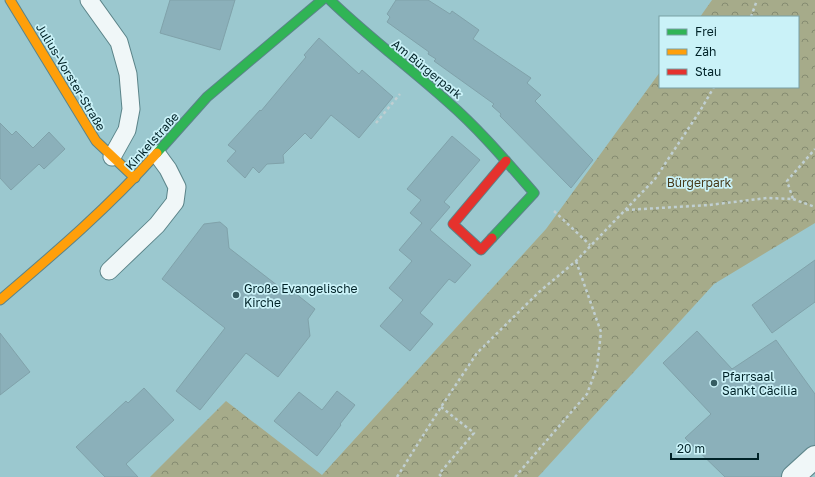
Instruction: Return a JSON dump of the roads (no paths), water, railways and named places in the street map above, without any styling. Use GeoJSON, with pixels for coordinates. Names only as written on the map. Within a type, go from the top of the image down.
{"type":"FeatureCollection","features":[{"type":"Feature","properties":{"kind":"street","name":"Julius-Vorster-Straße"},"geometry":{"type":"LineString","coordinates":[[10,0],[96,141],[135,178]]}},
{"type":"Feature","properties":{"kind":"street","name":"Kinkelstraße"},"geometry":{"type":"LineString","coordinates":[[0,300],[71,239],[135,178],[207,97],[322,0]]}},
{"type":"Feature","properties":{"kind":"street","name":"Am Bürgerpark"},"geometry":{"type":"LineString","coordinates":[[330,0],[357,28],[465,116],[506,161],[534,193],[482,250],[453,224],[506,161]]}},
{"type":"Feature","properties":{"kind":"street"},"geometry":{"type":"LineString","coordinates":[[792,477],[815,457]]}},
{"type":"Feature","properties":{"kind":"lane"},"geometry":{"type":"LineString","coordinates":[[89,0],[119,42],[128,74],[131,109],[127,130],[112,157]]}},
{"type":"Feature","properties":{"kind":"lane"},"geometry":{"type":"LineString","coordinates":[[109,271],[157,225],[175,202],[177,187],[157,154]]}},
{"type":"Feature","properties":{"kind":"place","name":"Große Evangelische Kirche"},"geometry":{"type":"Point","coordinates":[236,295]}},
{"type":"Feature","properties":{"kind":"place","name":"Pfarrsaal Sankt Cäcilia"},"geometry":{"type":"Point","coordinates":[714,383]}},
{"type":"Feature","properties":{"kind":"park label","name":"Bürgerpark"},"geometry":{"type":"Point","coordinates":[699,182]}}]}
